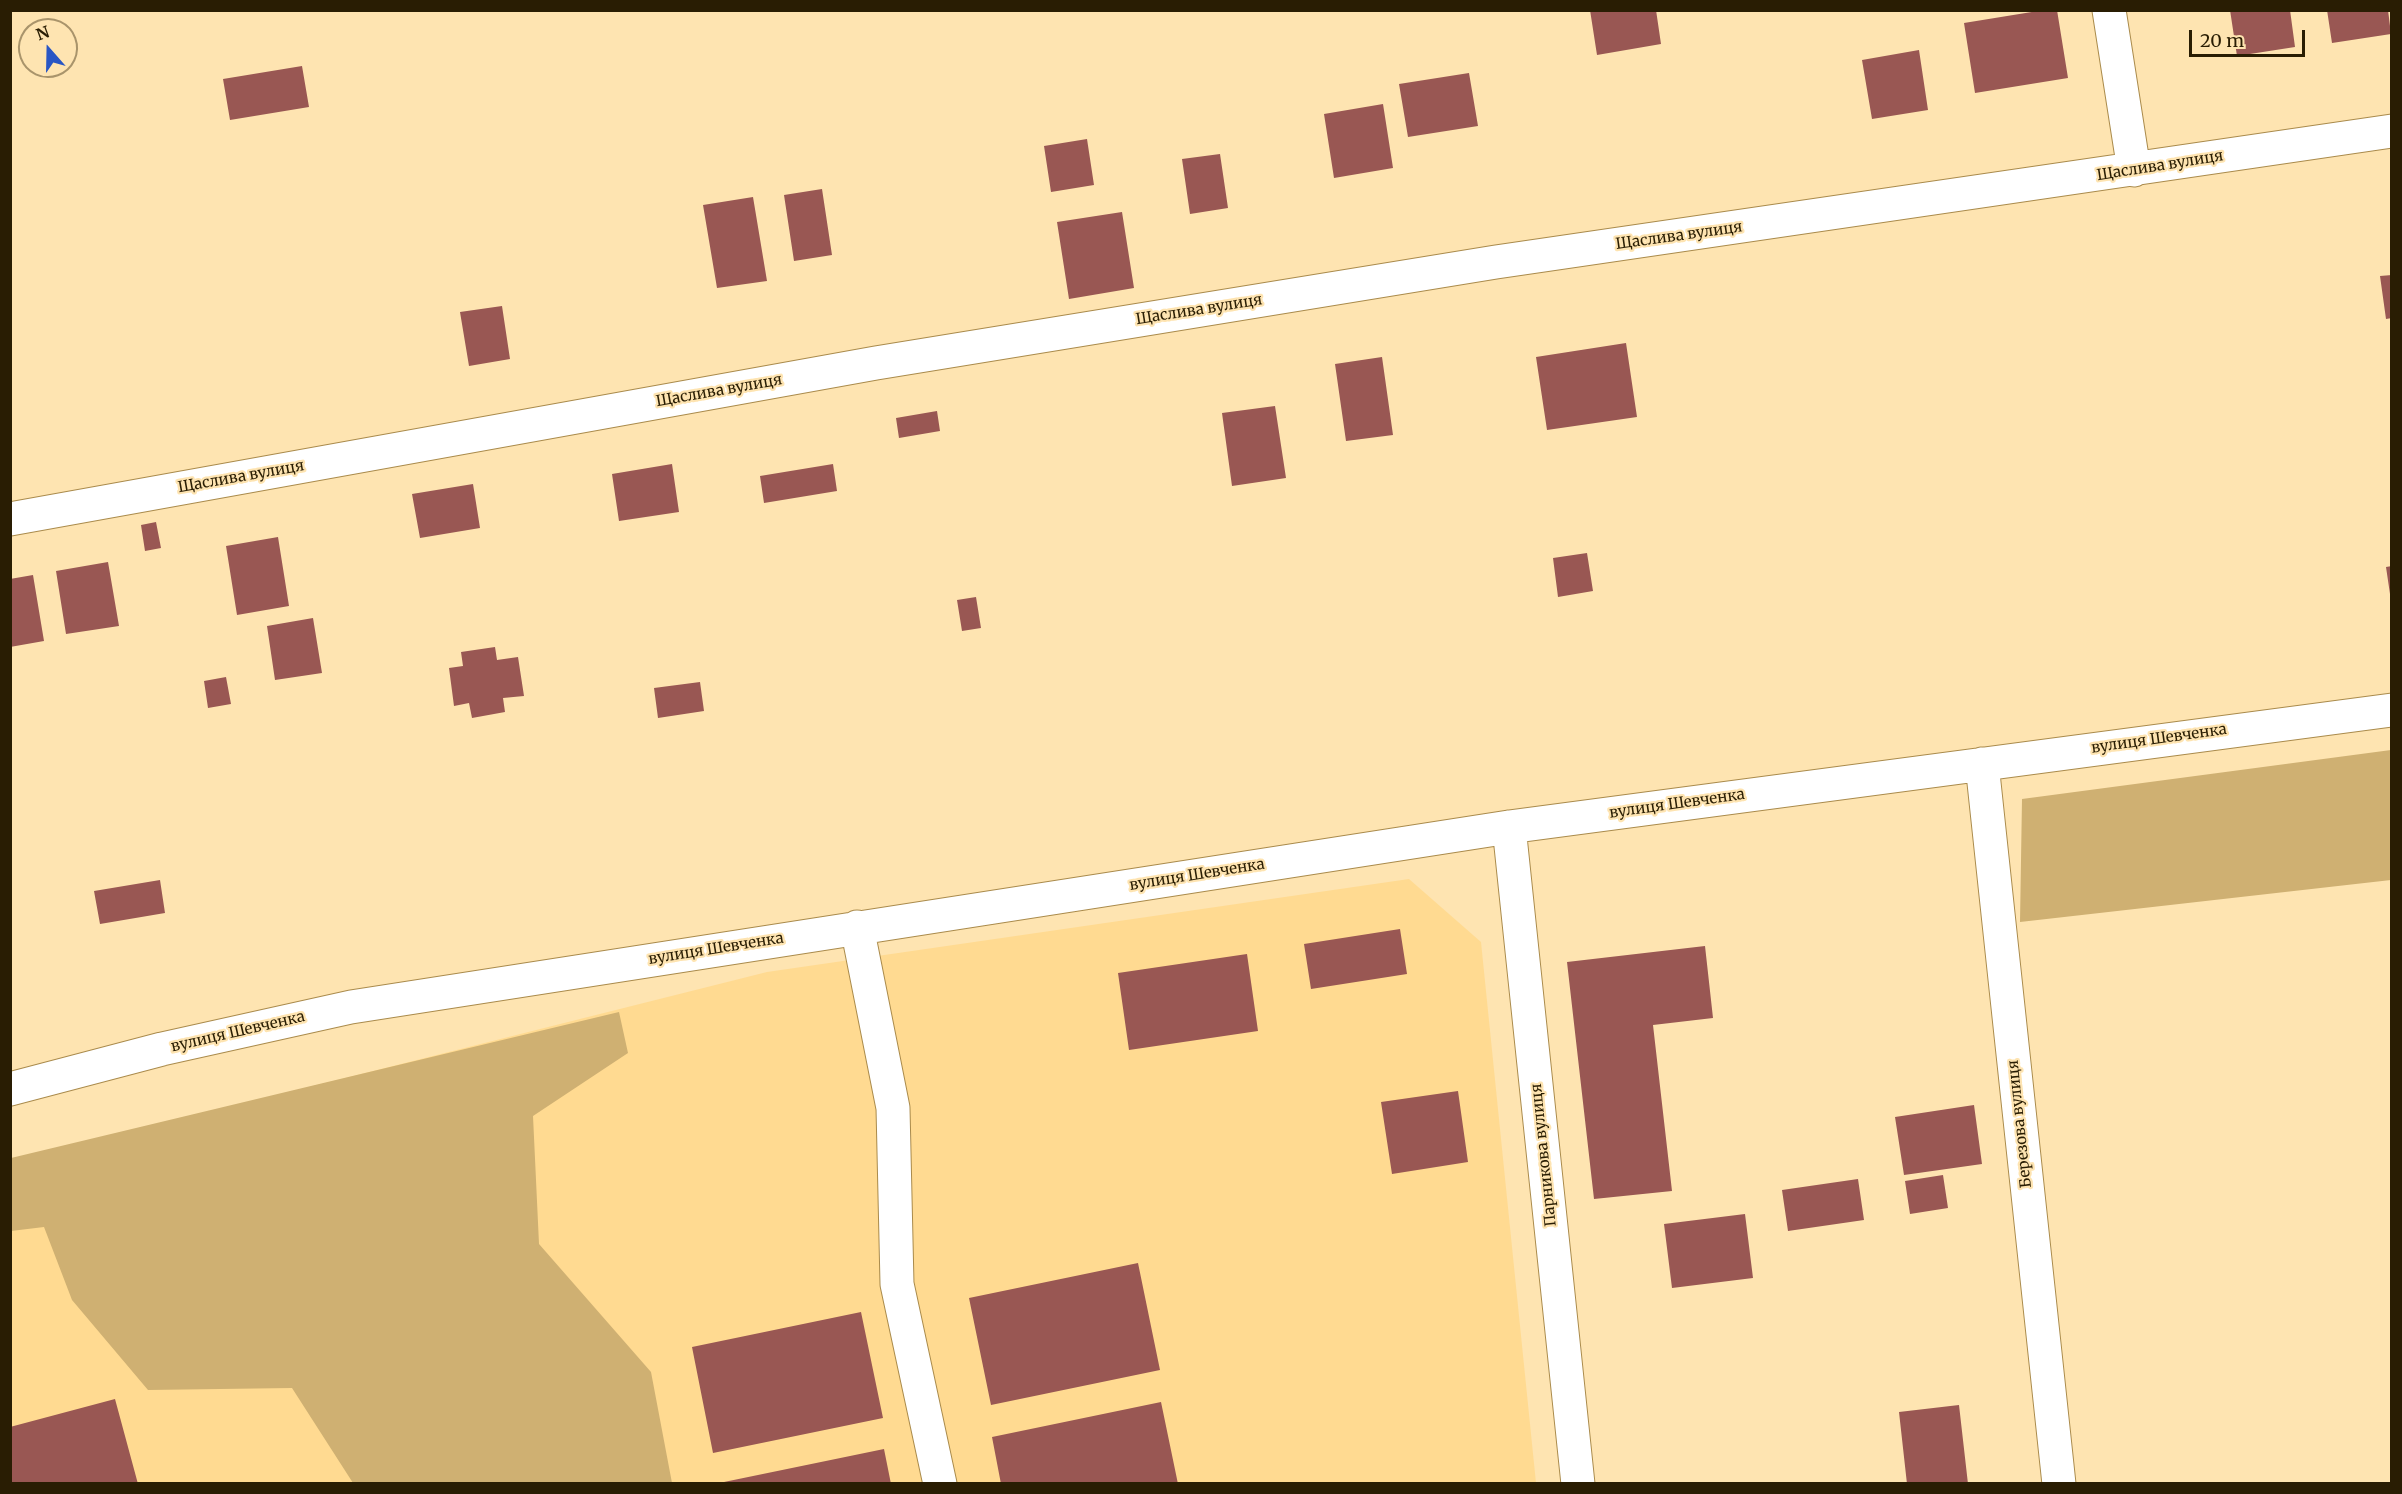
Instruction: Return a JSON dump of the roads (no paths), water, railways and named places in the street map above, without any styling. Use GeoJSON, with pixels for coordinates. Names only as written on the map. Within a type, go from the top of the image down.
{"type":"FeatureCollection","features":[{"type":"Feature","properties":{"kind":"street"},"geometry":{"type":"LineString","coordinates":[[2109,10],[2134,170]]}},
{"type":"Feature","properties":{"kind":"street","name":"Щаслива вулиця"},"geometry":{"type":"LineString","coordinates":[[10,519],[911,357],[1496,262],[2391,131]]}},
{"type":"Feature","properties":{"kind":"street","name":"вулиця Шевченка"},"geometry":{"type":"LineString","coordinates":[[10,1089],[162,1049],[351,1006],[1509,827],[2391,710]]}},
{"type":"Feature","properties":{"kind":"street","name":"Березова вулиця"},"geometry":{"type":"LineString","coordinates":[[1982,764],[2059,1484]]}},
{"type":"Feature","properties":{"kind":"street","name":"Парникова вулиця"},"geometry":{"type":"LineString","coordinates":[[1509,827],[1578,1484]]}},
{"type":"Feature","properties":{"kind":"street"},"geometry":{"type":"LineString","coordinates":[[857,927],[892,1108],[897,1284],[940,1484]]}}]}
